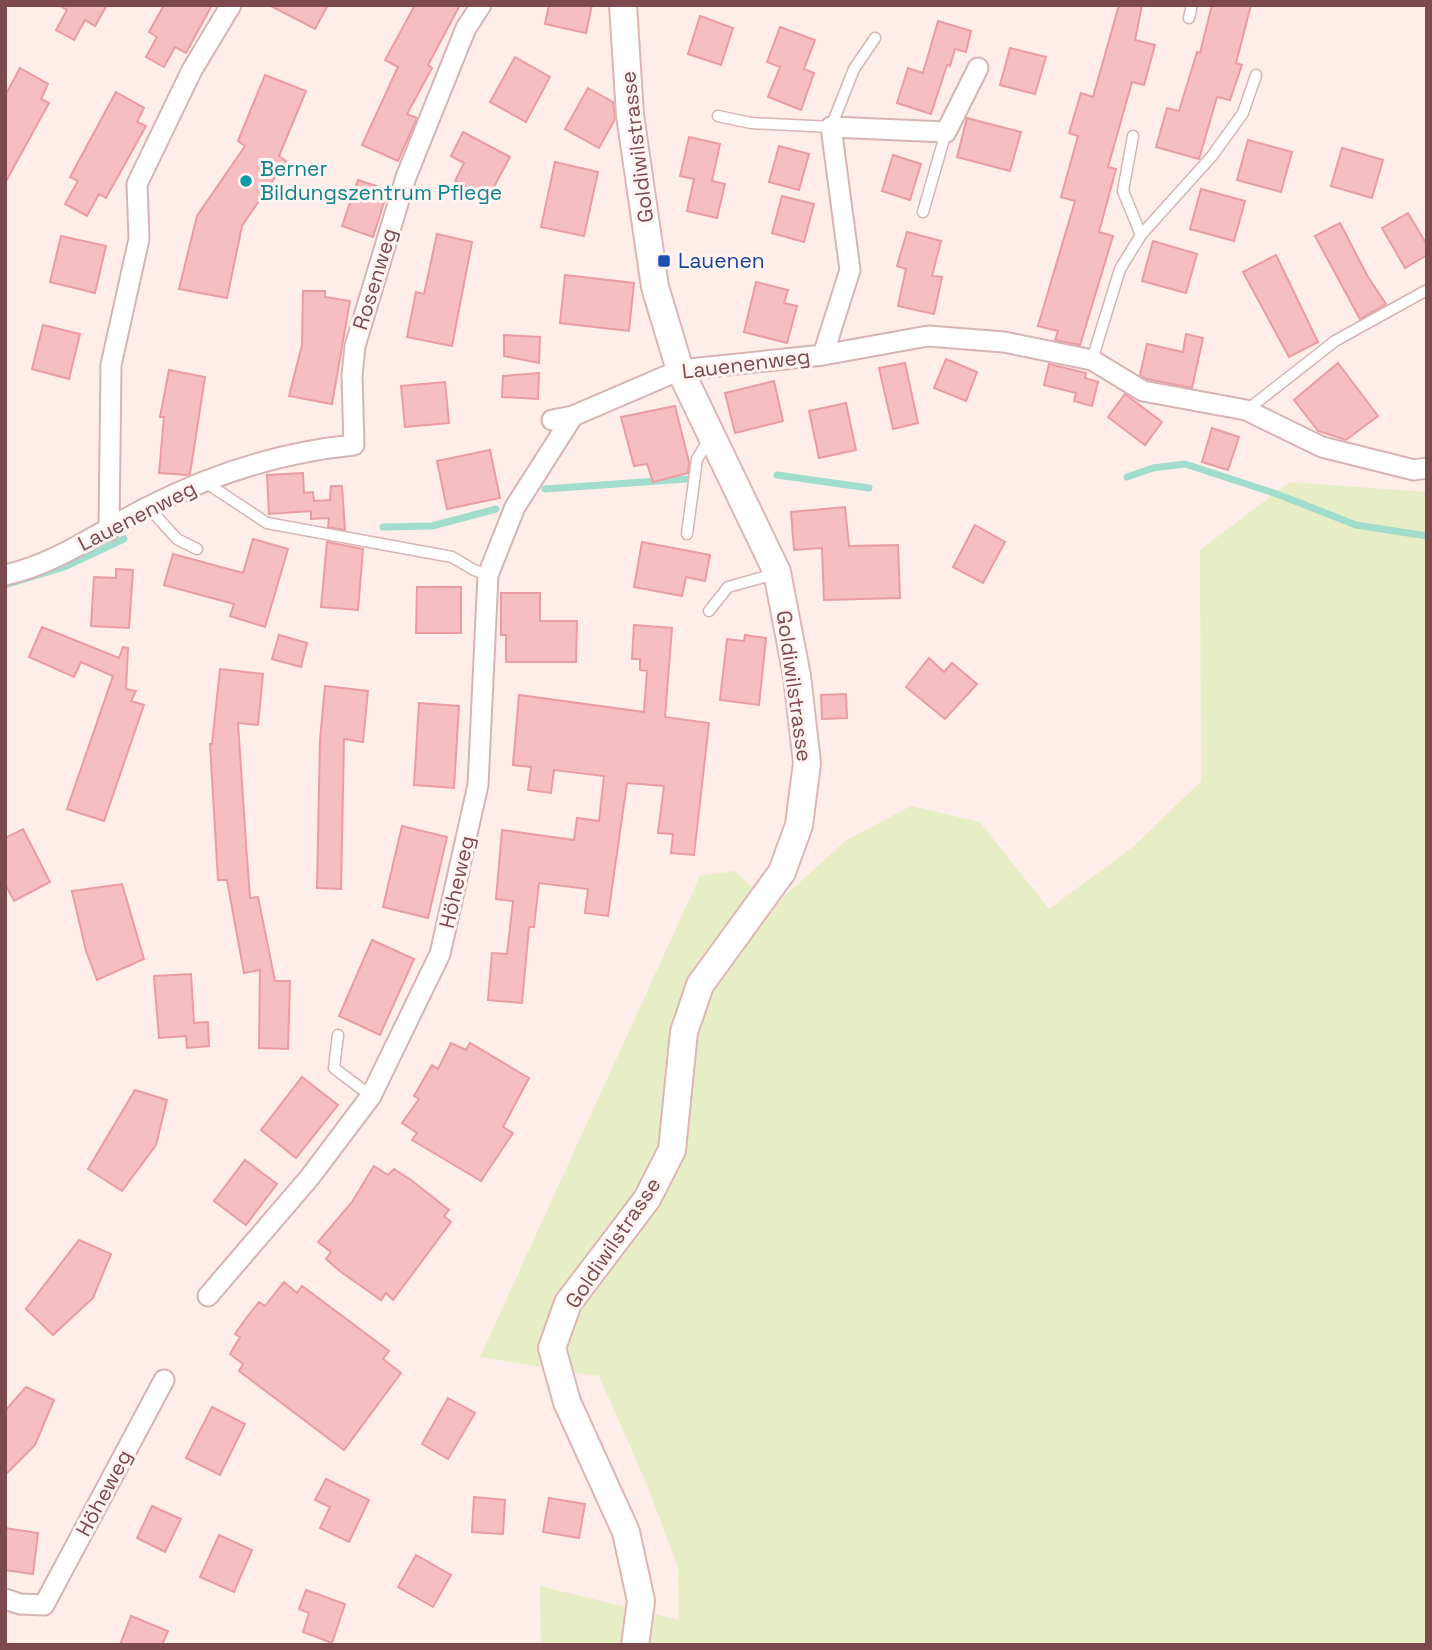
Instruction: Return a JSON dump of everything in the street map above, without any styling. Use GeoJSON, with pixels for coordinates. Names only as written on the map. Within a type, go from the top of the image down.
{"type":"FeatureCollection","features":[{"type":"Feature","properties":{"kind":"street"},"geometry":{"type":"LineString","coordinates":[[108,531],[111,365],[139,239],[137,184],[192,69],[231,5]]}},
{"type":"Feature","properties":{"kind":"street","name":"Rosenweg"},"geometry":{"type":"LineString","coordinates":[[354,445],[352,376],[355,346],[406,177],[466,28],[481,5]]}},
{"type":"Feature","properties":{"kind":"street","name":"Goldiwilstrasse"},"geometry":{"type":"LineString","coordinates":[[623,5],[630,115],[655,287],[680,370],[777,574],[797,676],[807,763],[799,825],[782,872],[700,985],[684,1032],[672,1150],[647,1199],[568,1303],[552,1348],[567,1402],[626,1532],[641,1601],[635,1645]]}},
{"type":"Feature","properties":{"kind":"street"},"geometry":{"type":"LineString","coordinates":[[831,127],[946,132],[978,68]]}},
{"type":"Feature","properties":{"kind":"street","name":"Lauenenweg"},"geometry":{"type":"LineString","coordinates":[[823,355],[850,270],[831,127]]}},
{"type":"Feature","properties":{"kind":"street","name":"Lauenenweg"},"geometry":{"type":"LineString","coordinates":[[552,420],[573,416],[680,370],[823,355],[929,336],[1004,342],[1092,360],[1143,391],[1247,410],[1322,447],[1414,470],[1427,468]]}},
{"type":"Feature","properties":{"kind":"street","name":"Höheweg"},"geometry":{"type":"LineString","coordinates":[[208,1296],[310,1177],[371,1096],[440,954],[478,785],[488,575],[516,507],[573,416]]}},
{"type":"Feature","properties":{"kind":"street","name":"Lauenenweg"},"geometry":{"type":"LineString","coordinates":[[5,575],[36,568],[148,507],[205,481],[307,449],[354,445]]}},
{"type":"Feature","properties":{"kind":"street","name":"Höheweg"},"geometry":{"type":"LineString","coordinates":[[5,1599],[20,1604],[44,1605],[164,1380]]}},
{"type":"Feature","properties":{"kind":"lane"},"geometry":{"type":"LineString","coordinates":[[1189,18],[1192,5]]}},
{"type":"Feature","properties":{"kind":"lane"},"geometry":{"type":"LineString","coordinates":[[718,116],[751,123],[831,127],[854,69],[875,38]]}},
{"type":"Feature","properties":{"kind":"lane"},"geometry":{"type":"LineString","coordinates":[[1092,360],[1120,269],[1140,235],[1212,156],[1242,113],[1256,75]]}},
{"type":"Feature","properties":{"kind":"lane"},"geometry":{"type":"LineString","coordinates":[[923,212],[946,132]]}},
{"type":"Feature","properties":{"kind":"lane"},"geometry":{"type":"LineString","coordinates":[[1133,136],[1123,191],[1140,235]]}},
{"type":"Feature","properties":{"kind":"lane"},"geometry":{"type":"LineString","coordinates":[[1247,410],[1335,341],[1427,289]]}},
{"type":"Feature","properties":{"kind":"lane"},"geometry":{"type":"LineString","coordinates":[[687,534],[697,459],[711,436]]}},
{"type":"Feature","properties":{"kind":"lane"},"geometry":{"type":"LineString","coordinates":[[205,481],[267,523],[452,557],[488,575]]}},
{"type":"Feature","properties":{"kind":"lane"},"geometry":{"type":"LineString","coordinates":[[148,507],[177,539],[197,549]]}},
{"type":"Feature","properties":{"kind":"lane"},"geometry":{"type":"LineString","coordinates":[[709,611],[727,587],[777,574]]}},
{"type":"Feature","properties":{"kind":"lane"},"geometry":{"type":"LineString","coordinates":[[338,1035],[334,1068],[371,1096]]}},
{"type":"Feature","properties":{"kind":"green space"},"geometry":{"type":"Polygon","coordinates":[[[1290,482],[1427,492],[1427,1645],[541,1645],[540,1586],[679,1620],[678,1568],[648,1487],[599,1376],[480,1357],[700,876],[735,871],[773,907],[845,841],[911,806],[980,822],[1049,909],[1134,846],[1201,781],[1200,550],[1290,482]]]}},
{"type":"Feature","properties":{"kind":"building"},"geometry":{"type":"Polygon","coordinates":[[[58,5],[107,5],[95,26],[85,20],[74,40],[56,30],[67,10],[58,5]]]}},
{"type":"Feature","properties":{"kind":"building"},"geometry":{"type":"Polygon","coordinates":[[[164,5],[212,5],[186,53],[175,47],[164,67],[146,57],[157,37],[149,32],[164,5]]]}},
{"type":"Feature","properties":{"kind":"building"},"geometry":{"type":"Polygon","coordinates":[[[269,5],[328,5],[315,29],[269,5]]]}},
{"type":"Feature","properties":{"kind":"building"},"geometry":{"type":"Polygon","coordinates":[[[415,5],[460,5],[428,65],[432,68],[407,114],[417,118],[398,161],[362,145],[398,67],[385,60],[415,5]]]}},
{"type":"Feature","properties":{"kind":"building"},"geometry":{"type":"Polygon","coordinates":[[[549,5],[592,5],[586,33],[545,24],[549,5]]]}},
{"type":"Feature","properties":{"kind":"building"},"geometry":{"type":"Polygon","coordinates":[[[1119,5],[1142,5],[1135,40],[1155,45],[1144,85],[1132,82],[1108,167],[1116,169],[1099,232],[1113,236],[1080,345],[1055,340],[1058,331],[1038,326],[1075,201],[1061,197],[1078,136],[1069,133],[1081,93],[1093,97],[1119,5]]]}},
{"type":"Feature","properties":{"kind":"building"},"geometry":{"type":"Polygon","coordinates":[[[1212,5],[1251,5],[1236,63],[1242,65],[1230,100],[1217,97],[1199,159],[1156,147],[1167,108],[1179,111],[1197,52],[1200,53],[1212,5]]]}},
{"type":"Feature","properties":{"kind":"building"},"geometry":{"type":"Polygon","coordinates":[[[700,16],[733,28],[721,65],[688,54],[700,16]]]}},
{"type":"Feature","properties":{"kind":"building"},"geometry":{"type":"Polygon","coordinates":[[[938,21],[971,31],[966,52],[955,49],[950,66],[947,65],[931,114],[897,103],[908,68],[923,73],[938,21]]]}},
{"type":"Feature","properties":{"kind":"building"},"geometry":{"type":"Polygon","coordinates":[[[780,27],[815,40],[804,69],[814,73],[801,110],[768,97],[780,67],[767,62],[780,27]]]}},
{"type":"Feature","properties":{"kind":"building"},"geometry":{"type":"Polygon","coordinates":[[[1010,48],[1046,57],[1035,94],[1000,85],[1010,48]]]}},
{"type":"Feature","properties":{"kind":"building"},"geometry":{"type":"Polygon","coordinates":[[[515,57],[550,77],[526,122],[490,102],[515,57]]]}},
{"type":"Feature","properties":{"kind":"building"},"geometry":{"type":"Polygon","coordinates":[[[20,68],[48,84],[41,99],[49,103],[5,183],[5,96],[20,68]]]}},
{"type":"Feature","properties":{"kind":"building"},"geometry":{"type":"Polygon","coordinates":[[[265,75],[306,91],[279,156],[286,161],[242,226],[227,298],[179,289],[197,216],[245,146],[238,141],[265,75]]]}},
{"type":"Feature","properties":{"kind":"building"},"geometry":{"type":"Polygon","coordinates":[[[588,88],[613,102],[615,119],[599,148],[565,129],[588,88]]]}},
{"type":"Feature","properties":{"kind":"building"},"geometry":{"type":"Polygon","coordinates":[[[116,92],[144,108],[137,122],[146,126],[106,198],[99,194],[87,216],[65,204],[78,181],[70,177],[116,92]]]}},
{"type":"Feature","properties":{"kind":"building"},"geometry":{"type":"Polygon","coordinates":[[[967,118],[1021,132],[1010,171],[957,157],[967,118]]]}},
{"type":"Feature","properties":{"kind":"building"},"geometry":{"type":"Polygon","coordinates":[[[463,132],[510,157],[488,198],[455,181],[464,163],[451,156],[463,132]]]}},
{"type":"Feature","properties":{"kind":"building"},"geometry":{"type":"Polygon","coordinates":[[[689,137],[720,144],[712,181],[725,184],[717,218],[687,211],[694,179],[680,176],[689,137]]]}},
{"type":"Feature","properties":{"kind":"building"},"geometry":{"type":"Polygon","coordinates":[[[1248,140],[1292,152],[1281,192],[1237,180],[1248,140]]]}},
{"type":"Feature","properties":{"kind":"building"},"geometry":{"type":"Polygon","coordinates":[[[779,146],[809,154],[799,190],[769,182],[779,146]]]}},
{"type":"Feature","properties":{"kind":"building"},"geometry":{"type":"Polygon","coordinates":[[[1342,148],[1383,160],[1372,198],[1331,186],[1342,148]]]}},
{"type":"Feature","properties":{"kind":"building"},"geometry":{"type":"Polygon","coordinates":[[[893,155],[921,164],[910,200],[882,191],[893,155]]]}},
{"type":"Feature","properties":{"kind":"building"},"geometry":{"type":"Polygon","coordinates":[[[555,162],[598,172],[584,236],[541,227],[555,162]]]}},
{"type":"Feature","properties":{"kind":"building"},"geometry":{"type":"Polygon","coordinates":[[[358,180],[388,190],[373,237],[342,226],[358,180]]]}},
{"type":"Feature","properties":{"kind":"building"},"geometry":{"type":"Polygon","coordinates":[[[1201,189],[1245,201],[1234,241],[1190,229],[1201,189]]]}},
{"type":"Feature","properties":{"kind":"building"},"geometry":{"type":"Polygon","coordinates":[[[782,196],[814,204],[804,242],[772,233],[782,196]]]}},
{"type":"Feature","properties":{"kind":"building"},"geometry":{"type":"Polygon","coordinates":[[[1408,213],[1427,245],[1427,255],[1405,268],[1382,228],[1408,213]]]}},
{"type":"Feature","properties":{"kind":"building"},"geometry":{"type":"Polygon","coordinates":[[[1340,223],[1368,277],[1386,304],[1360,319],[1315,236],[1340,223]]]}},
{"type":"Feature","properties":{"kind":"building"},"geometry":{"type":"Polygon","coordinates":[[[907,232],[941,241],[932,276],[942,277],[934,314],[898,306],[906,269],[897,266],[907,232]]]}},
{"type":"Feature","properties":{"kind":"building"},"geometry":{"type":"Polygon","coordinates":[[[437,234],[472,242],[452,346],[407,337],[416,292],[424,294],[437,234]]]}},
{"type":"Feature","properties":{"kind":"building"},"geometry":{"type":"Polygon","coordinates":[[[61,236],[106,246],[95,293],[50,282],[61,236]]]}},
{"type":"Feature","properties":{"kind":"building"},"geometry":{"type":"Polygon","coordinates":[[[1153,241],[1197,254],[1186,293],[1142,281],[1153,241]]]}},
{"type":"Feature","properties":{"kind":"building"},"geometry":{"type":"Polygon","coordinates":[[[1276,255],[1318,342],[1289,357],[1243,272],[1276,255]]]}},
{"type":"Feature","properties":{"kind":"building"},"geometry":{"type":"Polygon","coordinates":[[[565,275],[634,283],[629,331],[560,323],[565,275]]]}},
{"type":"Feature","properties":{"kind":"building"},"geometry":{"type":"Polygon","coordinates":[[[756,282],[788,290],[784,303],[797,306],[787,343],[744,332],[756,282]]]}},
{"type":"Feature","properties":{"kind":"building"},"geometry":{"type":"Polygon","coordinates":[[[303,291],[325,291],[325,297],[350,301],[332,404],[289,396],[302,345],[303,291]]]}},
{"type":"Feature","properties":{"kind":"building"},"geometry":{"type":"Polygon","coordinates":[[[43,325],[80,334],[69,379],[32,369],[43,325]]]}},
{"type":"Feature","properties":{"kind":"building"},"geometry":{"type":"Polygon","coordinates":[[[1186,334],[1203,338],[1192,388],[1147,379],[1140,375],[1147,344],[1183,352],[1186,334]]]}},
{"type":"Feature","properties":{"kind":"building"},"geometry":{"type":"Polygon","coordinates":[[[504,335],[540,337],[539,363],[504,356],[504,335]]]}},
{"type":"Feature","properties":{"kind":"building"},"geometry":{"type":"Polygon","coordinates":[[[946,359],[977,372],[966,401],[934,388],[946,359]]]}},
{"type":"Feature","properties":{"kind":"building"},"geometry":{"type":"Polygon","coordinates":[[[905,363],[918,423],[893,429],[879,368],[905,363]]]}},
{"type":"Feature","properties":{"kind":"building"},"geometry":{"type":"Polygon","coordinates":[[[1338,363],[1378,416],[1346,440],[1318,431],[1294,400],[1338,363]]]}},
{"type":"Feature","properties":{"kind":"building"},"geometry":{"type":"Polygon","coordinates":[[[1049,364],[1086,373],[1085,378],[1098,382],[1092,406],[1074,401],[1076,393],[1044,385],[1049,364]]]}},
{"type":"Feature","properties":{"kind":"building"},"geometry":{"type":"Polygon","coordinates":[[[169,370],[205,377],[190,474],[187,475],[159,473],[164,417],[160,417],[169,370]]]}},
{"type":"Feature","properties":{"kind":"building"},"geometry":{"type":"Polygon","coordinates":[[[539,373],[538,399],[502,397],[503,376],[539,373]]]}},
{"type":"Feature","properties":{"kind":"building"},"geometry":{"type":"Polygon","coordinates":[[[774,381],[783,421],[735,433],[725,393],[774,381]]]}},
{"type":"Feature","properties":{"kind":"building"},"geometry":{"type":"Polygon","coordinates":[[[445,382],[449,423],[405,427],[401,386],[445,382]]]}},
{"type":"Feature","properties":{"kind":"building"},"geometry":{"type":"Polygon","coordinates":[[[1125,394],[1162,422],[1145,445],[1108,417],[1125,394]]]}},
{"type":"Feature","properties":{"kind":"building"},"geometry":{"type":"Polygon","coordinates":[[[846,403],[856,450],[819,458],[809,411],[846,403]]]}},
{"type":"Feature","properties":{"kind":"building"},"geometry":{"type":"Polygon","coordinates":[[[675,406],[689,462],[688,473],[653,482],[647,464],[634,466],[621,417],[675,406]]]}},
{"type":"Feature","properties":{"kind":"building"},"geometry":{"type":"Polygon","coordinates":[[[1212,428],[1239,437],[1228,470],[1202,462],[1212,428]]]}},
{"type":"Feature","properties":{"kind":"building"},"geometry":{"type":"Polygon","coordinates":[[[490,450],[500,498],[447,509],[437,461],[490,450]]]}},
{"type":"Feature","properties":{"kind":"building"},"geometry":{"type":"Polygon","coordinates":[[[303,473],[304,493],[313,492],[314,501],[330,500],[331,486],[342,486],[345,530],[328,527],[329,518],[311,519],[311,511],[269,514],[267,475],[303,473]]]}},
{"type":"Feature","properties":{"kind":"building"},"geometry":{"type":"Polygon","coordinates":[[[845,507],[849,546],[898,545],[900,598],[824,600],[822,548],[794,550],[791,512],[845,507]]]}},
{"type":"Feature","properties":{"kind":"building"},"geometry":{"type":"Polygon","coordinates":[[[975,525],[1005,542],[983,583],[953,567],[975,525]]]}},
{"type":"Feature","properties":{"kind":"building"},"geometry":{"type":"Polygon","coordinates":[[[253,539],[288,549],[265,627],[230,616],[234,604],[164,585],[173,554],[243,573],[253,539]]]}},
{"type":"Feature","properties":{"kind":"building"},"geometry":{"type":"Polygon","coordinates":[[[327,542],[363,549],[358,610],[321,607],[327,542]]]}},
{"type":"Feature","properties":{"kind":"building"},"geometry":{"type":"Polygon","coordinates":[[[642,542],[710,555],[705,581],[686,577],[682,596],[634,587],[642,542]]]}},
{"type":"Feature","properties":{"kind":"building"},"geometry":{"type":"Polygon","coordinates":[[[116,569],[133,570],[129,628],[91,626],[94,577],[116,578],[116,569]]]}},
{"type":"Feature","properties":{"kind":"building"},"geometry":{"type":"Polygon","coordinates":[[[417,587],[461,587],[461,633],[416,633],[417,587]]]}},
{"type":"Feature","properties":{"kind":"building"},"geometry":{"type":"Polygon","coordinates":[[[501,593],[540,593],[540,621],[577,621],[576,662],[506,662],[506,635],[501,635],[501,593]]]}},
{"type":"Feature","properties":{"kind":"building"},"geometry":{"type":"Polygon","coordinates":[[[634,625],[672,628],[665,717],[709,723],[694,855],[671,853],[673,834],[658,833],[664,786],[627,783],[608,916],[585,913],[588,889],[539,883],[534,927],[529,927],[522,1003],[488,1000],[492,953],[507,954],[513,901],[496,899],[502,830],[574,840],[577,818],[599,821],[604,776],[554,770],[551,793],[528,790],[531,767],[513,765],[519,695],[644,712],[647,671],[640,670],[640,659],[632,659],[634,625]]]}},
{"type":"Feature","properties":{"kind":"building"},"geometry":{"type":"Polygon","coordinates":[[[42,627],[119,658],[123,647],[128,648],[126,689],[136,691],[131,701],[144,705],[104,821],[67,809],[113,676],[81,662],[74,677],[29,657],[42,627]]]}},
{"type":"Feature","properties":{"kind":"building"},"geometry":{"type":"Polygon","coordinates":[[[279,635],[307,643],[301,667],[272,659],[279,635]]]}},
{"type":"Feature","properties":{"kind":"building"},"geometry":{"type":"Polygon","coordinates":[[[745,635],[766,638],[759,705],[720,700],[727,639],[744,641],[745,635]]]}},
{"type":"Feature","properties":{"kind":"building"},"geometry":{"type":"Polygon","coordinates":[[[929,658],[944,672],[952,663],[977,684],[945,719],[906,687],[929,658]]]}},
{"type":"Feature","properties":{"kind":"building"},"geometry":{"type":"Polygon","coordinates":[[[220,669],[263,674],[258,725],[238,723],[246,844],[250,898],[258,897],[275,981],[290,981],[288,1049],[259,1048],[260,970],[244,973],[227,880],[218,880],[210,744],[220,669]]]}},
{"type":"Feature","properties":{"kind":"building"},"geometry":{"type":"Polygon","coordinates":[[[325,686],[368,691],[363,742],[344,739],[341,889],[317,888],[320,740],[325,686]]]}},
{"type":"Feature","properties":{"kind":"building"},"geometry":{"type":"Polygon","coordinates":[[[846,694],[847,718],[822,719],[821,695],[846,694]]]}},
{"type":"Feature","properties":{"kind":"building"},"geometry":{"type":"Polygon","coordinates":[[[419,703],[459,706],[454,788],[414,785],[419,703]]]}},
{"type":"Feature","properties":{"kind":"building"},"geometry":{"type":"Polygon","coordinates":[[[402,826],[447,837],[428,918],[383,907],[402,826]]]}},
{"type":"Feature","properties":{"kind":"building"},"geometry":{"type":"Polygon","coordinates":[[[23,829],[50,882],[14,901],[5,884],[5,838],[23,829]]]}},
{"type":"Feature","properties":{"kind":"building"},"geometry":{"type":"Polygon","coordinates":[[[122,884],[144,959],[97,980],[86,951],[72,891],[122,884]]]}},
{"type":"Feature","properties":{"kind":"building"},"geometry":{"type":"Polygon","coordinates":[[[372,940],[414,959],[380,1035],[339,1016],[372,940]]]}},
{"type":"Feature","properties":{"kind":"building"},"geometry":{"type":"Polygon","coordinates":[[[191,974],[194,1023],[208,1022],[209,1046],[187,1048],[186,1036],[159,1038],[154,976],[191,974]]]}},
{"type":"Feature","properties":{"kind":"building"},"geometry":{"type":"Polygon","coordinates":[[[451,1043],[466,1050],[470,1043],[529,1078],[503,1127],[513,1133],[481,1181],[412,1140],[417,1133],[402,1123],[419,1099],[414,1096],[432,1065],[438,1069],[451,1043]]]}},
{"type":"Feature","properties":{"kind":"building"},"geometry":{"type":"Polygon","coordinates":[[[302,1077],[338,1105],[296,1158],[261,1130],[302,1077]]]}},
{"type":"Feature","properties":{"kind":"building"},"geometry":{"type":"Polygon","coordinates":[[[135,1090],[167,1100],[156,1145],[122,1191],[88,1169],[135,1090]]]}},
{"type":"Feature","properties":{"kind":"building"},"geometry":{"type":"Polygon","coordinates":[[[245,1160],[277,1184],[246,1225],[214,1201],[245,1160]]]}},
{"type":"Feature","properties":{"kind":"building"},"geometry":{"type":"Polygon","coordinates":[[[374,1166],[388,1175],[394,1169],[411,1180],[449,1210],[444,1216],[451,1222],[393,1300],[386,1293],[381,1300],[341,1272],[326,1259],[331,1252],[318,1242],[352,1202],[374,1166]]]}},
{"type":"Feature","properties":{"kind":"building"},"geometry":{"type":"Polygon","coordinates":[[[79,1240],[111,1254],[93,1298],[53,1335],[26,1309],[79,1240]]]}},
{"type":"Feature","properties":{"kind":"building"},"geometry":{"type":"Polygon","coordinates":[[[284,1282],[297,1293],[302,1286],[389,1351],[383,1359],[401,1373],[344,1450],[239,1371],[243,1364],[230,1354],[240,1337],[235,1334],[247,1317],[259,1302],[265,1306],[284,1282]]]}},
{"type":"Feature","properties":{"kind":"building"},"geometry":{"type":"Polygon","coordinates":[[[26,1387],[54,1400],[35,1445],[5,1475],[5,1411],[26,1387]]]}},
{"type":"Feature","properties":{"kind":"building"},"geometry":{"type":"Polygon","coordinates":[[[448,1398],[475,1413],[448,1459],[422,1444],[448,1398]]]}},
{"type":"Feature","properties":{"kind":"building"},"geometry":{"type":"Polygon","coordinates":[[[212,1407],[245,1424],[220,1475],[186,1458],[212,1407]]]}},
{"type":"Feature","properties":{"kind":"building"},"geometry":{"type":"Polygon","coordinates":[[[326,1479],[369,1500],[349,1542],[320,1528],[330,1507],[315,1500],[326,1479]]]}},
{"type":"Feature","properties":{"kind":"building"},"geometry":{"type":"Polygon","coordinates":[[[474,1497],[505,1500],[503,1534],[472,1532],[474,1497]]]}},
{"type":"Feature","properties":{"kind":"building"},"geometry":{"type":"Polygon","coordinates":[[[549,1498],[585,1504],[579,1538],[543,1532],[549,1498]]]}},
{"type":"Feature","properties":{"kind":"building"},"geometry":{"type":"Polygon","coordinates":[[[152,1506],[181,1519],[165,1552],[137,1538],[152,1506]]]}},
{"type":"Feature","properties":{"kind":"building"},"geometry":{"type":"Polygon","coordinates":[[[5,1528],[38,1533],[33,1574],[5,1570],[5,1528]]]}},
{"type":"Feature","properties":{"kind":"building"},"geometry":{"type":"Polygon","coordinates":[[[219,1535],[252,1550],[234,1592],[200,1577],[219,1535]]]}},
{"type":"Feature","properties":{"kind":"building"},"geometry":{"type":"Polygon","coordinates":[[[416,1555],[451,1575],[433,1607],[398,1587],[416,1555]]]}},
{"type":"Feature","properties":{"kind":"building"},"geometry":{"type":"Polygon","coordinates":[[[306,1590],[345,1604],[332,1643],[303,1632],[309,1613],[299,1609],[306,1590]]]}},
{"type":"Feature","properties":{"kind":"building"},"geometry":{"type":"Polygon","coordinates":[[[131,1616],[168,1631],[162,1645],[120,1645],[131,1616]]]}},
{"type":"Feature","properties":{"kind":"waterway"},"geometry":{"type":"LineString","coordinates":[[1127,477],[1153,468],[1185,464],[1277,494],[1356,525],[1427,536]]}},
{"type":"Feature","properties":{"kind":"waterway"},"geometry":{"type":"LineString","coordinates":[[777,475],[869,488]]}},
{"type":"Feature","properties":{"kind":"waterway"},"geometry":{"type":"LineString","coordinates":[[545,489],[686,479]]}},
{"type":"Feature","properties":{"kind":"waterway"},"geometry":{"type":"LineString","coordinates":[[383,527],[432,526],[496,509]]}},
{"type":"Feature","properties":{"kind":"waterway"},"geometry":{"type":"LineString","coordinates":[[5,585],[64,567],[124,539]]}},
{"type":"Feature","properties":{"kind":"place","name":"Berner Bildungszentrum Pflege"},"geometry":{"type":"Point","coordinates":[246,181]}},
{"type":"Feature","properties":{"kind":"place","name":"Lauenen"},"geometry":{"type":"Point","coordinates":[664,261]}}]}
